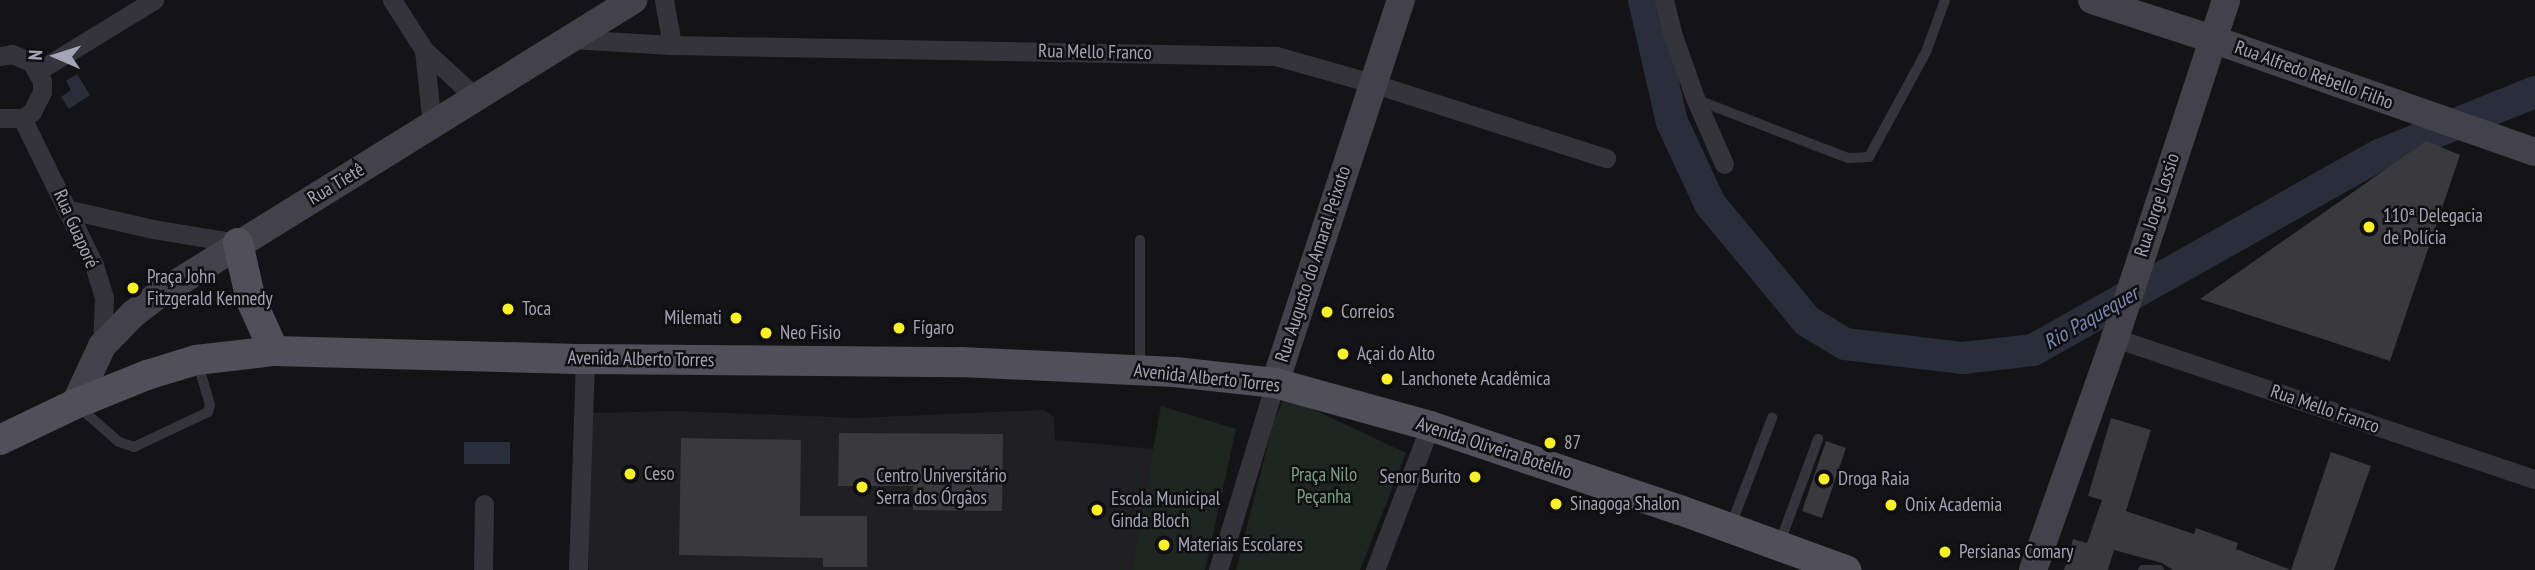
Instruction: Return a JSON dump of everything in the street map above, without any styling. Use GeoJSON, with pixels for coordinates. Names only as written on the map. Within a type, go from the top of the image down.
{"type":"FeatureCollection","features":[{"type":"Feature","properties":{"kind":"main road","name":"Rua Tietê"},"geometry":{"type":"LineString","coordinates":[[75,404],[102,346],[133,314],[161,293],[432,125],[474,96],[633,0]]}},
{"type":"Feature","properties":{"kind":"main road","name":"Rua Augusto do Amaral Peixoto"},"geometry":{"type":"LineString","coordinates":[[1286,386],[1372,83],[1401,0]]}},
{"type":"Feature","properties":{"kind":"main road","name":"Rua Alfredo Rebello Filho"},"geometry":{"type":"LineString","coordinates":[[2092,0],[2212,38],[2535,152]]}},
{"type":"Feature","properties":{"kind":"main road","name":"Rua Jorge Lossio"},"geometry":{"type":"LineString","coordinates":[[2034,570],[2118,330],[2139,258],[2226,0]]}},
{"type":"Feature","properties":{"kind":"main road"},"geometry":{"type":"LineString","coordinates":[[239,243],[251,300],[274,351]]}},
{"type":"Feature","properties":{"kind":"main road","name":"Avenida Alberto Torres"},"geometry":{"type":"LineString","coordinates":[[0,440],[75,404],[148,375],[197,360],[274,351],[585,359],[961,362],[1140,370],[1286,386]]}},
{"type":"Feature","properties":{"kind":"main road","name":"Avenida Oliveira Botelho"},"geometry":{"type":"LineString","coordinates":[[1286,386],[1430,426],[1846,570]]}},
{"type":"Feature","properties":{"kind":"street"},"geometry":{"type":"LineString","coordinates":[[38,71],[154,0]]}},
{"type":"Feature","properties":{"kind":"street"},"geometry":{"type":"LineString","coordinates":[[392,0],[424,50],[474,96]]}},
{"type":"Feature","properties":{"kind":"street"},"geometry":{"type":"LineString","coordinates":[[664,0],[673,45]]}},
{"type":"Feature","properties":{"kind":"street"},"geometry":{"type":"LineString","coordinates":[[1664,0],[1672,33],[1695,98],[1724,164]]}},
{"type":"Feature","properties":{"kind":"street","name":"Rua Mello Franco"},"geometry":{"type":"LineString","coordinates":[[569,39],[673,45],[1276,56],[1372,83],[1606,159]]}},
{"type":"Feature","properties":{"kind":"street"},"geometry":{"type":"LineString","coordinates":[[424,50],[432,125]]}},
{"type":"Feature","properties":{"kind":"street"},"geometry":{"type":"LineString","coordinates":[[0,118],[22,118],[38,103],[42,81],[38,71],[22,57],[1,54]]}},
{"type":"Feature","properties":{"kind":"street","name":"Rua Guaporé"},"geometry":{"type":"LineString","coordinates":[[22,118],[70,210],[94,265],[104,298],[102,346]]}},
{"type":"Feature","properties":{"kind":"street"},"geometry":{"type":"LineString","coordinates":[[70,210],[153,229],[239,243]]}},
{"type":"Feature","properties":{"kind":"street","name":"Rua Mello Franco"},"geometry":{"type":"LineString","coordinates":[[2118,330],[2535,479]]}},
{"type":"Feature","properties":{"kind":"street"},"geometry":{"type":"LineString","coordinates":[[578,570],[585,359]]}},
{"type":"Feature","properties":{"kind":"street","name":"Rua Augusto do Amaral Peixoto"},"geometry":{"type":"LineString","coordinates":[[1218,570],[1286,386]]}},
{"type":"Feature","properties":{"kind":"street"},"geometry":{"type":"LineString","coordinates":[[1375,570],[1430,426]]}},
{"type":"Feature","properties":{"kind":"street"},"geometry":{"type":"LineString","coordinates":[[483,570],[484,504]]}},
{"type":"Feature","properties":{"kind":"lane"},"geometry":{"type":"LineString","coordinates":[[1695,98],[1848,158],[1869,157],[1926,52],[1945,0]]}},
{"type":"Feature","properties":{"kind":"lane"},"geometry":{"type":"LineString","coordinates":[[1140,240],[1140,370]]}},
{"type":"Feature","properties":{"kind":"lane"},"geometry":{"type":"LineString","coordinates":[[75,404],[119,442],[134,447],[208,412],[210,405],[197,360]]}},
{"type":"Feature","properties":{"kind":"lane"},"geometry":{"type":"LineString","coordinates":[[1730,528],[1772,418]]}},
{"type":"Feature","properties":{"kind":"lane"},"geometry":{"type":"LineString","coordinates":[[1779,545],[1818,439]]}},
{"type":"Feature","properties":{"kind":"lane"},"geometry":{"type":"LineString","coordinates":[[2143,570],[2159,570]]}},
{"type":"Feature","properties":{"kind":"shaded area","name":"Centro Universitário Serra dos Órgãos"},"geometry":{"type":"Polygon","coordinates":[[[1044,410],[1054,417],[1055,440],[1154,449],[1132,570],[589,570],[589,413],[676,411],[858,418],[1044,410]]]}},
{"type":"Feature","properties":{"kind":"green space","name":"Praça Nilo Peçanha"},"geometry":{"type":"Polygon","coordinates":[[[1285,396],[1406,453],[1360,570],[1236,570],[1273,424],[1285,396]]]}},
{"type":"Feature","properties":{"kind":"green space"},"geometry":{"type":"Polygon","coordinates":[[[1161,406],[1236,429],[1205,570],[1132,570],[1161,406]]]}},
{"type":"Feature","properties":{"kind":"water"},"geometry":{"type":"Polygon","coordinates":[[[77,74],[90,95],[69,109],[61,97],[71,90],[66,81],[77,74]]]}},
{"type":"Feature","properties":{"kind":"water"},"geometry":{"type":"Polygon","coordinates":[[[464,442],[510,442],[510,464],[464,464],[464,442]]]}},
{"type":"Feature","properties":{"kind":"building","name":"110ª Delegacia de Polícia"},"geometry":{"type":"Polygon","coordinates":[[[2426,141],[2460,155],[2390,361],[2200,299],[2426,141]]]}},
{"type":"Feature","properties":{"kind":"building"},"geometry":{"type":"Polygon","coordinates":[[[2111,418],[2151,430],[2126,511],[2194,534],[2196,528],[2238,543],[2236,549],[2291,570],[2173,570],[2162,563],[2114,550],[2108,570],[2064,570],[2073,539],[2087,543],[2102,500],[2088,496],[2111,418]]]}},
{"type":"Feature","properties":{"kind":"building"},"geometry":{"type":"Polygon","coordinates":[[[839,433],[1003,434],[1002,511],[913,510],[913,486],[838,486],[839,433]]]}},
{"type":"Feature","properties":{"kind":"building"},"geometry":{"type":"Polygon","coordinates":[[[681,438],[801,440],[800,516],[867,516],[867,567],[823,567],[823,558],[679,555],[681,438]]]}},
{"type":"Feature","properties":{"kind":"building","name":"Droga Raia"},"geometry":{"type":"Polygon","coordinates":[[[1826,441],[1846,448],[1822,518],[1802,511],[1826,441]]]}},
{"type":"Feature","properties":{"kind":"building"},"geometry":{"type":"Polygon","coordinates":[[[2331,452],[2371,466],[2334,570],[2291,570],[2331,452]]]}},
{"type":"Feature","properties":{"kind":"waterway","name":"Rio Paquequer"},"geometry":{"type":"LineString","coordinates":[[1644,0],[1672,122],[1710,204],[1807,321],[1845,344],[1963,358],[2033,350],[2379,155],[2535,92]]}},
{"type":"Feature","properties":{"kind":"place","name":"110ª Delegacia de Polícia"},"geometry":{"type":"Point","coordinates":[2369,227]}},
{"type":"Feature","properties":{"kind":"place","name":"Praça John Fitzgerald Kennedy"},"geometry":{"type":"Point","coordinates":[133,288]}},
{"type":"Feature","properties":{"kind":"place","name":"Toca"},"geometry":{"type":"Point","coordinates":[508,309]}},
{"type":"Feature","properties":{"kind":"place","name":"Correios"},"geometry":{"type":"Point","coordinates":[1327,312]}},
{"type":"Feature","properties":{"kind":"place","name":"Milemati"},"geometry":{"type":"Point","coordinates":[736,318]}},
{"type":"Feature","properties":{"kind":"place","name":"Fígaro"},"geometry":{"type":"Point","coordinates":[899,328]}},
{"type":"Feature","properties":{"kind":"place","name":"Neo Fisio"},"geometry":{"type":"Point","coordinates":[766,333]}},
{"type":"Feature","properties":{"kind":"place","name":"Açai do Alto"},"geometry":{"type":"Point","coordinates":[1343,354]}},
{"type":"Feature","properties":{"kind":"place","name":"Lanchonete Acadêmica"},"geometry":{"type":"Point","coordinates":[1387,379]}},
{"type":"Feature","properties":{"kind":"place","name":"87"},"geometry":{"type":"Point","coordinates":[1550,443]}},
{"type":"Feature","properties":{"kind":"place","name":"Ceso"},"geometry":{"type":"Point","coordinates":[630,474]}},
{"type":"Feature","properties":{"kind":"place","name":"Senor Burito"},"geometry":{"type":"Point","coordinates":[1475,477]}},
{"type":"Feature","properties":{"kind":"place","name":"Droga Raia"},"geometry":{"type":"Point","coordinates":[1824,479]}},
{"type":"Feature","properties":{"kind":"place","name":"Centro Universitário Serra dos Órgãos"},"geometry":{"type":"Point","coordinates":[862,487]}},
{"type":"Feature","properties":{"kind":"place","name":"Sinagoga Shalon"},"geometry":{"type":"Point","coordinates":[1556,504]}},
{"type":"Feature","properties":{"kind":"place","name":"Onix Academia"},"geometry":{"type":"Point","coordinates":[1891,505]}},
{"type":"Feature","properties":{"kind":"place","name":"Escola Municipal Ginda Bloch"},"geometry":{"type":"Point","coordinates":[1097,510]}},
{"type":"Feature","properties":{"kind":"place","name":"Materiais Escolares"},"geometry":{"type":"Point","coordinates":[1164,545]}},
{"type":"Feature","properties":{"kind":"place","name":"Persianas Comary"},"geometry":{"type":"Point","coordinates":[1945,552]}}]}
